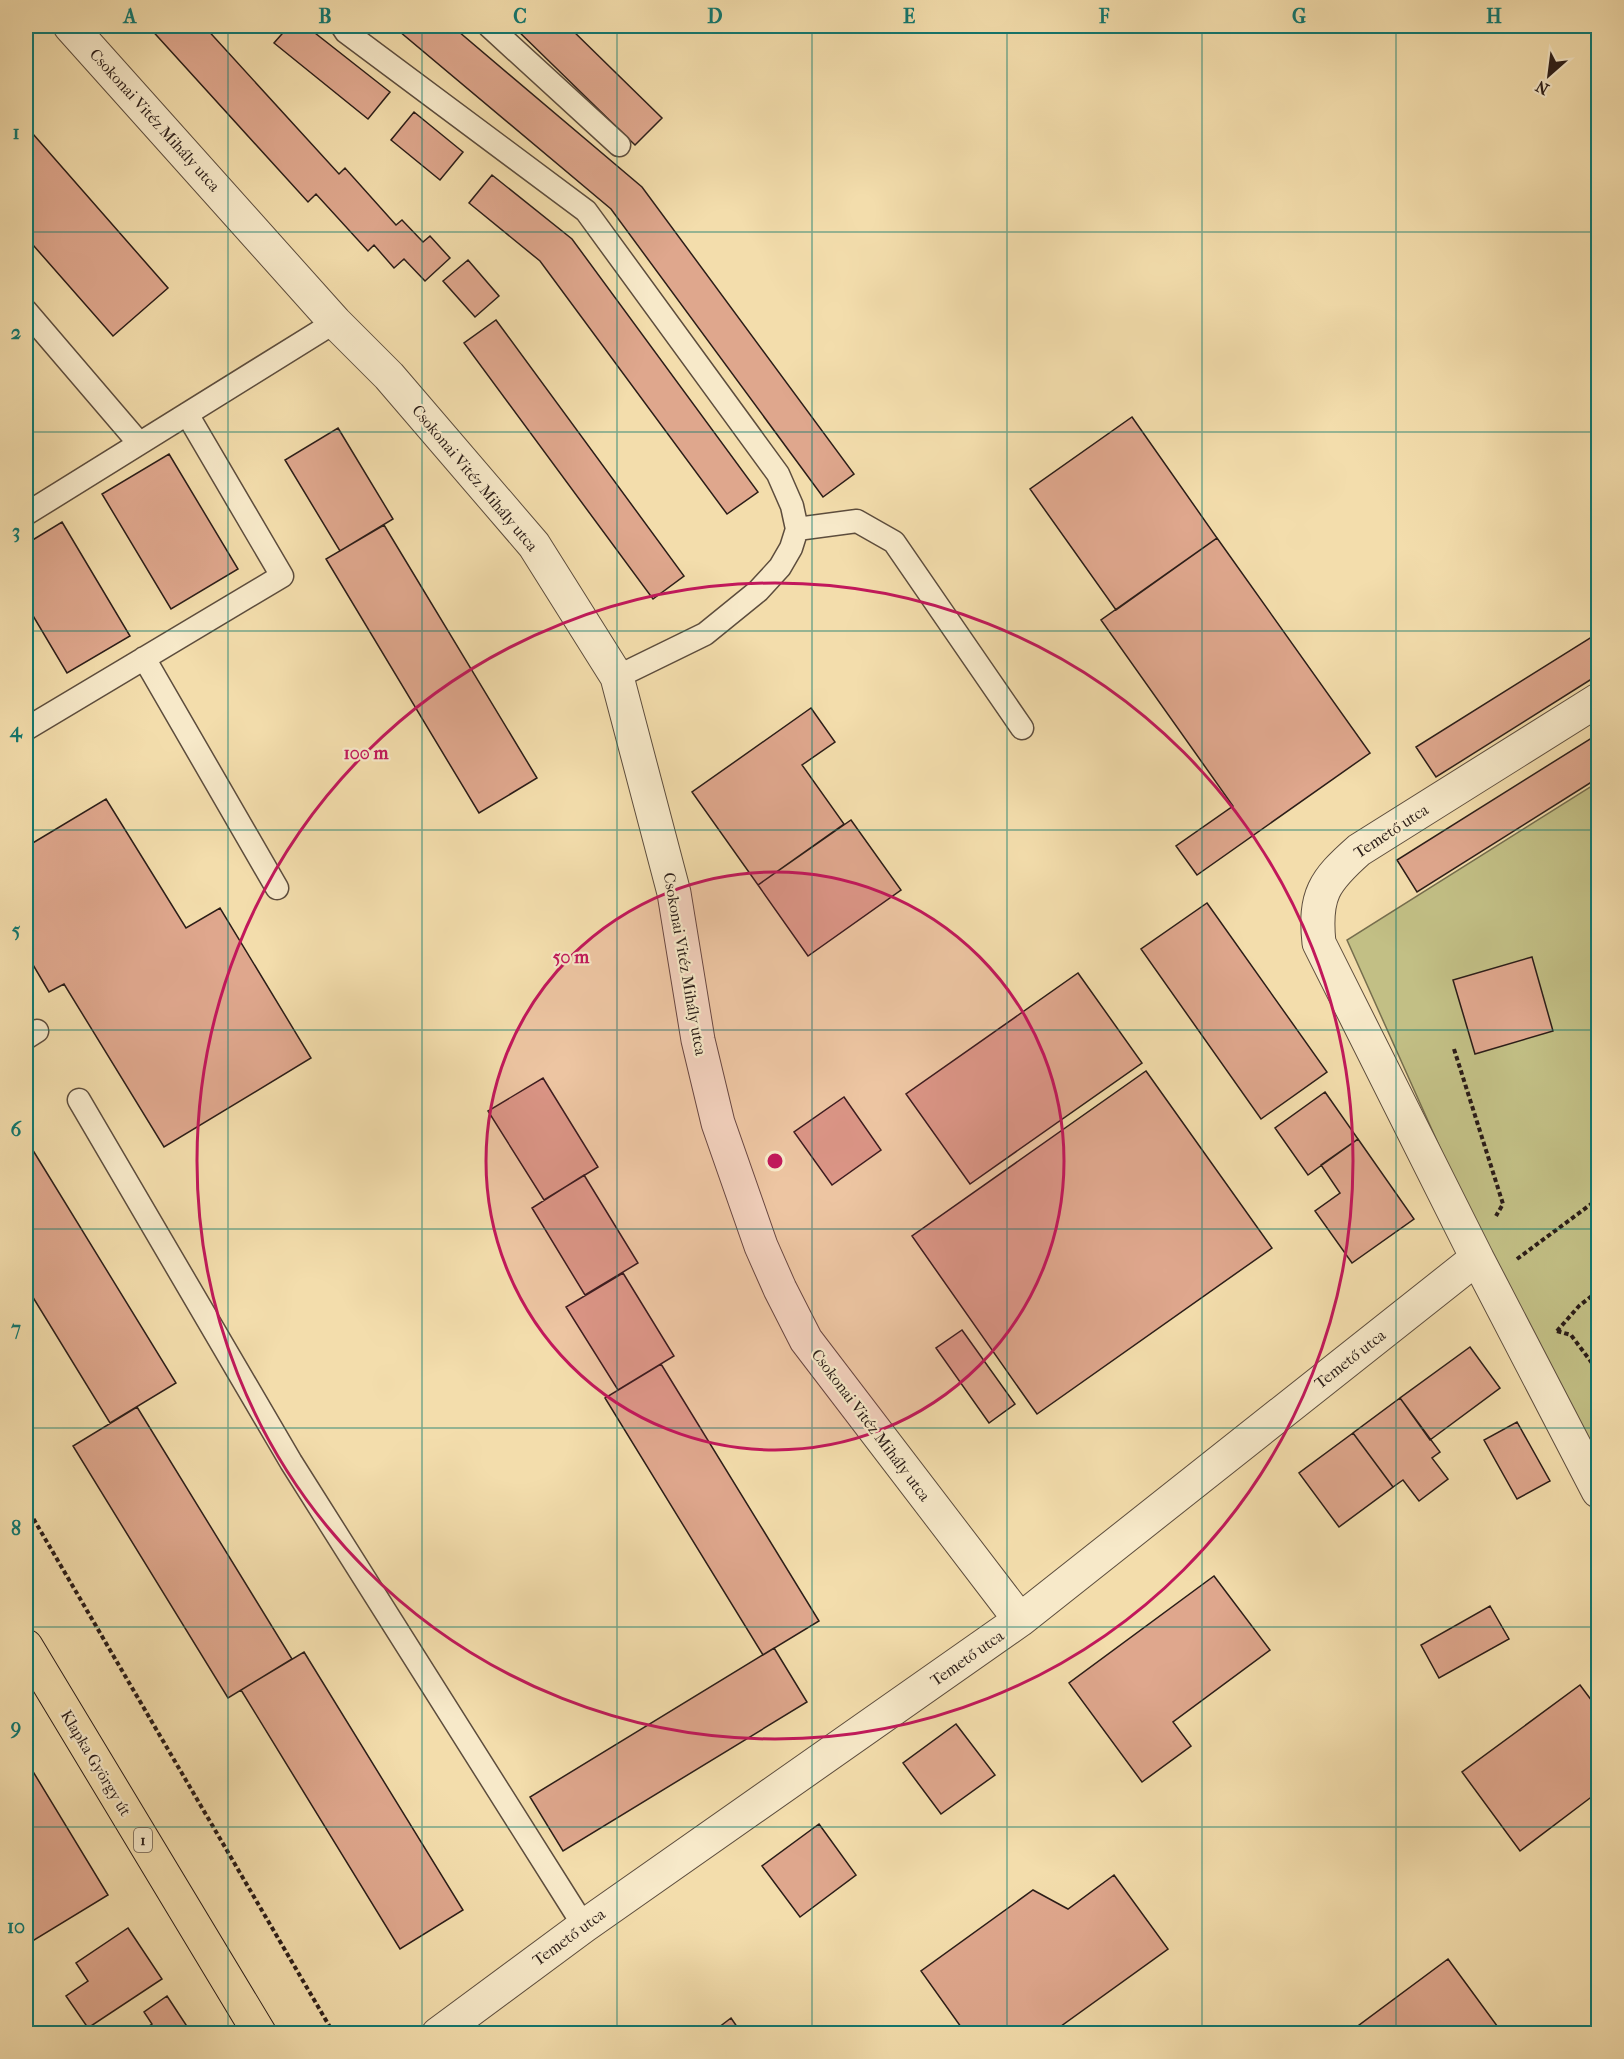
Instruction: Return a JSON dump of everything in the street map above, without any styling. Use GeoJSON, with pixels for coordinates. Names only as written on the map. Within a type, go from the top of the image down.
{"type":"FeatureCollection","features":[{"type":"Feature","properties":{"kind":"main road","name":"Klapka György út"},"geometry":{"type":"LineString","coordinates":[[26,1646],[260,2034]]}},
{"type":"Feature","properties":{"kind":"street","name":"Csokonai Vitéz Mihály utca"},"geometry":{"type":"LineString","coordinates":[[70,26],[335,322],[389,376],[534,545],[617,677],[674,893],[698,1040],[718,1123],[761,1246],[806,1340],[1020,1620]]}},
{"type":"Feature","properties":{"kind":"street","name":"Temető utca"},"geometry":{"type":"LineString","coordinates":[[1599,700],[1359,850],[1335,871],[1326,886],[1317,918],[1319,943],[1599,1491]]}},
{"type":"Feature","properties":{"kind":"street","name":"Temető utca"},"geometry":{"type":"LineString","coordinates":[[438,2034],[584,1926],[1020,1620],[1478,1258]]}},
{"type":"Feature","properties":{"kind":"lane"},"geometry":{"type":"LineString","coordinates":[[342,26],[346,32],[586,211],[778,474],[792,506],[797,529],[791,548],[780,567],[750,598],[705,634],[617,677]]}},
{"type":"Feature","properties":{"kind":"lane"},"geometry":{"type":"LineString","coordinates":[[489,26],[619,145]]}},
{"type":"Feature","properties":{"kind":"lane"},"geometry":{"type":"LineString","coordinates":[[26,312],[139,443]]}},
{"type":"Feature","properties":{"kind":"lane"},"geometry":{"type":"LineString","coordinates":[[26,514],[335,322]]}},
{"type":"Feature","properties":{"kind":"lane"},"geometry":{"type":"LineString","coordinates":[[26,729],[282,576],[187,414]]}},
{"type":"Feature","properties":{"kind":"lane"},"geometry":{"type":"LineString","coordinates":[[797,529],[857,521],[894,542],[1022,729]]}},
{"type":"Feature","properties":{"kind":"lane"},"geometry":{"type":"LineString","coordinates":[[144,658],[277,888]]}},
{"type":"Feature","properties":{"kind":"lane"},"geometry":{"type":"LineString","coordinates":[[79,1100],[291,1462],[584,1926]]}},
{"type":"Feature","properties":{"kind":"path"},"geometry":{"type":"LineString","coordinates":[[1454,1050],[1503,1204],[1492,1223]]}},
{"type":"Feature","properties":{"kind":"path"},"geometry":{"type":"LineString","coordinates":[[1510,1264],[1599,1199]]}},
{"type":"Feature","properties":{"kind":"path"},"geometry":{"type":"LineString","coordinates":[[1557,1330],[1579,1306],[1599,1291]]}},
{"type":"Feature","properties":{"kind":"path"},"geometry":{"type":"LineString","coordinates":[[26,1506],[334,2034]]}},
{"type":"Feature","properties":{"kind":"shaded area"},"geometry":{"type":"Polygon","coordinates":[[[1598,782],[1598,1462],[1501,1284],[1347,940],[1598,782]]]}},
{"type":"Feature","properties":{"kind":"building"},"geometry":{"type":"Polygon","coordinates":[[[148,26],[204,26],[339,174],[345,168],[396,225],[402,220],[423,242],[430,236],[450,258],[425,281],[404,259],[394,268],[374,245],[368,251],[316,194],[308,202],[148,26]]]}},
{"type":"Feature","properties":{"kind":"building"},"geometry":{"type":"Polygon","coordinates":[[[289,26],[306,26],[390,92],[368,119],[274,43],[289,26]]]}},
{"type":"Feature","properties":{"kind":"building"},"geometry":{"type":"Polygon","coordinates":[[[393,26],[452,26],[642,187],[854,474],[823,497],[611,209],[393,26]]]}},
{"type":"Feature","properties":{"kind":"building"},"geometry":{"type":"Polygon","coordinates":[[[513,26],[568,26],[662,118],[635,145],[513,26]]]}},
{"type":"Feature","properties":{"kind":"building"},"geometry":{"type":"Polygon","coordinates":[[[414,112],[463,152],[440,180],[391,140],[414,112]]]}},
{"type":"Feature","properties":{"kind":"building"},"geometry":{"type":"Polygon","coordinates":[[[26,126],[168,288],[113,336],[26,237],[26,126]]]}},
{"type":"Feature","properties":{"kind":"building"},"geometry":{"type":"Polygon","coordinates":[[[492,175],[572,239],[758,492],[727,514],[540,261],[469,203],[492,175]]]}},
{"type":"Feature","properties":{"kind":"building"},"geometry":{"type":"Polygon","coordinates":[[[468,260],[499,296],[475,317],[443,281],[468,260]]]}},
{"type":"Feature","properties":{"kind":"building"},"geometry":{"type":"Polygon","coordinates":[[[496,320],[684,576],[653,599],[464,343],[496,320]]]}},
{"type":"Feature","properties":{"kind":"building"},"geometry":{"type":"Polygon","coordinates":[[[1132,417],[1217,538],[1116,610],[1030,489],[1132,417]]]}},
{"type":"Feature","properties":{"kind":"building"},"geometry":{"type":"Polygon","coordinates":[[[338,428],[393,519],[340,551],[285,460],[338,428]]]}},
{"type":"Feature","properties":{"kind":"building"},"geometry":{"type":"Polygon","coordinates":[[[169,454],[238,569],[171,609],[102,494],[169,454]]]}},
{"type":"Feature","properties":{"kind":"building"},"geometry":{"type":"Polygon","coordinates":[[[62,522],[130,636],[67,673],[26,604],[26,544],[62,522]]]}},
{"type":"Feature","properties":{"kind":"building"},"geometry":{"type":"Polygon","coordinates":[[[384,525],[537,778],[479,813],[326,559],[384,525]]]}},
{"type":"Feature","properties":{"kind":"building"},"geometry":{"type":"Polygon","coordinates":[[[1217,538],[1370,753],[1197,875],[1176,846],[1233,806],[1101,620],[1217,538]]]}},
{"type":"Feature","properties":{"kind":"building"},"geometry":{"type":"Polygon","coordinates":[[[1598,633],[1598,675],[1436,777],[1416,747],[1598,633]]]}},
{"type":"Feature","properties":{"kind":"building"},"geometry":{"type":"Polygon","coordinates":[[[811,708],[835,742],[802,765],[844,824],[758,885],[692,792],[811,708]]]}},
{"type":"Feature","properties":{"kind":"building"},"geometry":{"type":"Polygon","coordinates":[[[1598,734],[1598,778],[1417,892],[1397,860],[1598,734]]]}},
{"type":"Feature","properties":{"kind":"building"},"geometry":{"type":"Polygon","coordinates":[[[106,799],[186,928],[220,908],[311,1058],[164,1147],[64,984],[49,992],[26,953],[26,847],[106,799]]]}},
{"type":"Feature","properties":{"kind":"building"},"geometry":{"type":"Polygon","coordinates":[[[851,820],[901,890],[808,956],[758,885],[851,820]]]}},
{"type":"Feature","properties":{"kind":"building"},"geometry":{"type":"Polygon","coordinates":[[[1207,903],[1327,1072],[1261,1119],[1141,949],[1207,903]]]}},
{"type":"Feature","properties":{"kind":"building"},"geometry":{"type":"Polygon","coordinates":[[[1532,957],[1553,1031],[1475,1054],[1453,980],[1532,957]]]}},
{"type":"Feature","properties":{"kind":"building"},"geometry":{"type":"Polygon","coordinates":[[[1078,973],[1142,1063],[970,1184],[906,1094],[1078,973]]]}},
{"type":"Feature","properties":{"kind":"building"},"geometry":{"type":"Polygon","coordinates":[[[1146,1071],[1272,1248],[1037,1414],[912,1236],[1146,1071]]]}},
{"type":"Feature","properties":{"kind":"building"},"geometry":{"type":"Polygon","coordinates":[[[543,1078],[598,1167],[544,1200],[488,1111],[543,1078]]]}},
{"type":"Feature","properties":{"kind":"building"},"geometry":{"type":"Polygon","coordinates":[[[1325,1092],[1358,1139],[1308,1175],[1275,1128],[1325,1092]]]}},
{"type":"Feature","properties":{"kind":"building"},"geometry":{"type":"Polygon","coordinates":[[[844,1097],[881,1150],[832,1185],[794,1132],[844,1097]]]}},
{"type":"Feature","properties":{"kind":"building"},"geometry":{"type":"Polygon","coordinates":[[[26,1139],[176,1383],[110,1423],[26,1286],[26,1139]]]}},
{"type":"Feature","properties":{"kind":"building"},"geometry":{"type":"Polygon","coordinates":[[[1358,1139],[1414,1219],[1352,1263],[1315,1211],[1340,1193],[1321,1165],[1358,1139]]]}},
{"type":"Feature","properties":{"kind":"building"},"geometry":{"type":"Polygon","coordinates":[[[584,1175],[638,1263],[585,1295],[532,1208],[584,1175]]]}},
{"type":"Feature","properties":{"kind":"building"},"geometry":{"type":"Polygon","coordinates":[[[623,1273],[674,1356],[618,1390],[566,1307],[623,1273]]]}},
{"type":"Feature","properties":{"kind":"building"},"geometry":{"type":"Polygon","coordinates":[[[962,1330],[1015,1404],[989,1423],[936,1348],[962,1330]]]}},
{"type":"Feature","properties":{"kind":"building"},"geometry":{"type":"Polygon","coordinates":[[[1470,1347],[1500,1388],[1430,1440],[1400,1398],[1470,1347]]]}},
{"type":"Feature","properties":{"kind":"building"},"geometry":{"type":"Polygon","coordinates":[[[661,1364],[819,1621],[763,1655],[605,1398],[661,1364]]]}},
{"type":"Feature","properties":{"kind":"building"},"geometry":{"type":"Polygon","coordinates":[[[1400,1398],[1440,1452],[1432,1458],[1448,1479],[1419,1501],[1403,1480],[1393,1487],[1353,1433],[1400,1398]]]}},
{"type":"Feature","properties":{"kind":"building"},"geometry":{"type":"Polygon","coordinates":[[[137,1407],[292,1659],[228,1698],[73,1446],[137,1407]]]}},
{"type":"Feature","properties":{"kind":"building"},"geometry":{"type":"Polygon","coordinates":[[[1517,1422],[1550,1481],[1517,1499],[1484,1440],[1517,1422]]]}},
{"type":"Feature","properties":{"kind":"building"},"geometry":{"type":"Polygon","coordinates":[[[1353,1433],[1393,1487],[1339,1527],[1299,1473],[1353,1433]]]}},
{"type":"Feature","properties":{"kind":"building"},"geometry":{"type":"Polygon","coordinates":[[[1214,1576],[1270,1650],[1173,1722],[1191,1746],[1142,1782],[1069,1683],[1214,1576]]]}},
{"type":"Feature","properties":{"kind":"building"},"geometry":{"type":"Polygon","coordinates":[[[1490,1606],[1509,1639],[1439,1678],[1421,1645],[1490,1606]]]}},
{"type":"Feature","properties":{"kind":"building"},"geometry":{"type":"Polygon","coordinates":[[[774,1648],[807,1702],[563,1851],[530,1797],[774,1648]]]}},
{"type":"Feature","properties":{"kind":"building"},"geometry":{"type":"Polygon","coordinates":[[[304,1652],[463,1910],[400,1949],[241,1690],[304,1652]]]}},
{"type":"Feature","properties":{"kind":"building"},"geometry":{"type":"Polygon","coordinates":[[[1580,1685],[1598,1709],[1598,1792],[1520,1851],[1462,1772],[1580,1685]]]}},
{"type":"Feature","properties":{"kind":"building"},"geometry":{"type":"Polygon","coordinates":[[[956,1724],[995,1775],[941,1814],[903,1763],[956,1724]]]}},
{"type":"Feature","properties":{"kind":"building"},"geometry":{"type":"Polygon","coordinates":[[[26,1760],[108,1895],[26,1945],[26,1760]]]}},
{"type":"Feature","properties":{"kind":"building"},"geometry":{"type":"Polygon","coordinates":[[[819,1824],[856,1875],[800,1917],[762,1866],[819,1824]]]}},
{"type":"Feature","properties":{"kind":"building"},"geometry":{"type":"Polygon","coordinates":[[[1114,1875],[1168,1949],[1050,2034],[966,2034],[921,1971],[1033,1890],[1068,1909],[1114,1875]]]}},
{"type":"Feature","properties":{"kind":"building"},"geometry":{"type":"Polygon","coordinates":[[[128,1928],[162,1979],[88,2028],[66,1996],[88,1981],[76,1963],[128,1928]]]}},
{"type":"Feature","properties":{"kind":"building"},"geometry":{"type":"Polygon","coordinates":[[[1448,1959],[1503,2034],[1347,2034],[1448,1959]]]}},
{"type":"Feature","properties":{"kind":"building"},"geometry":{"type":"Polygon","coordinates":[[[167,1996],[192,2034],[137,2034],[152,2024],[144,2012],[167,1996]]]}},
{"type":"Feature","properties":{"kind":"building"},"geometry":{"type":"Polygon","coordinates":[[[731,2018],[742,2034],[710,2034],[731,2018]]]}}]}
